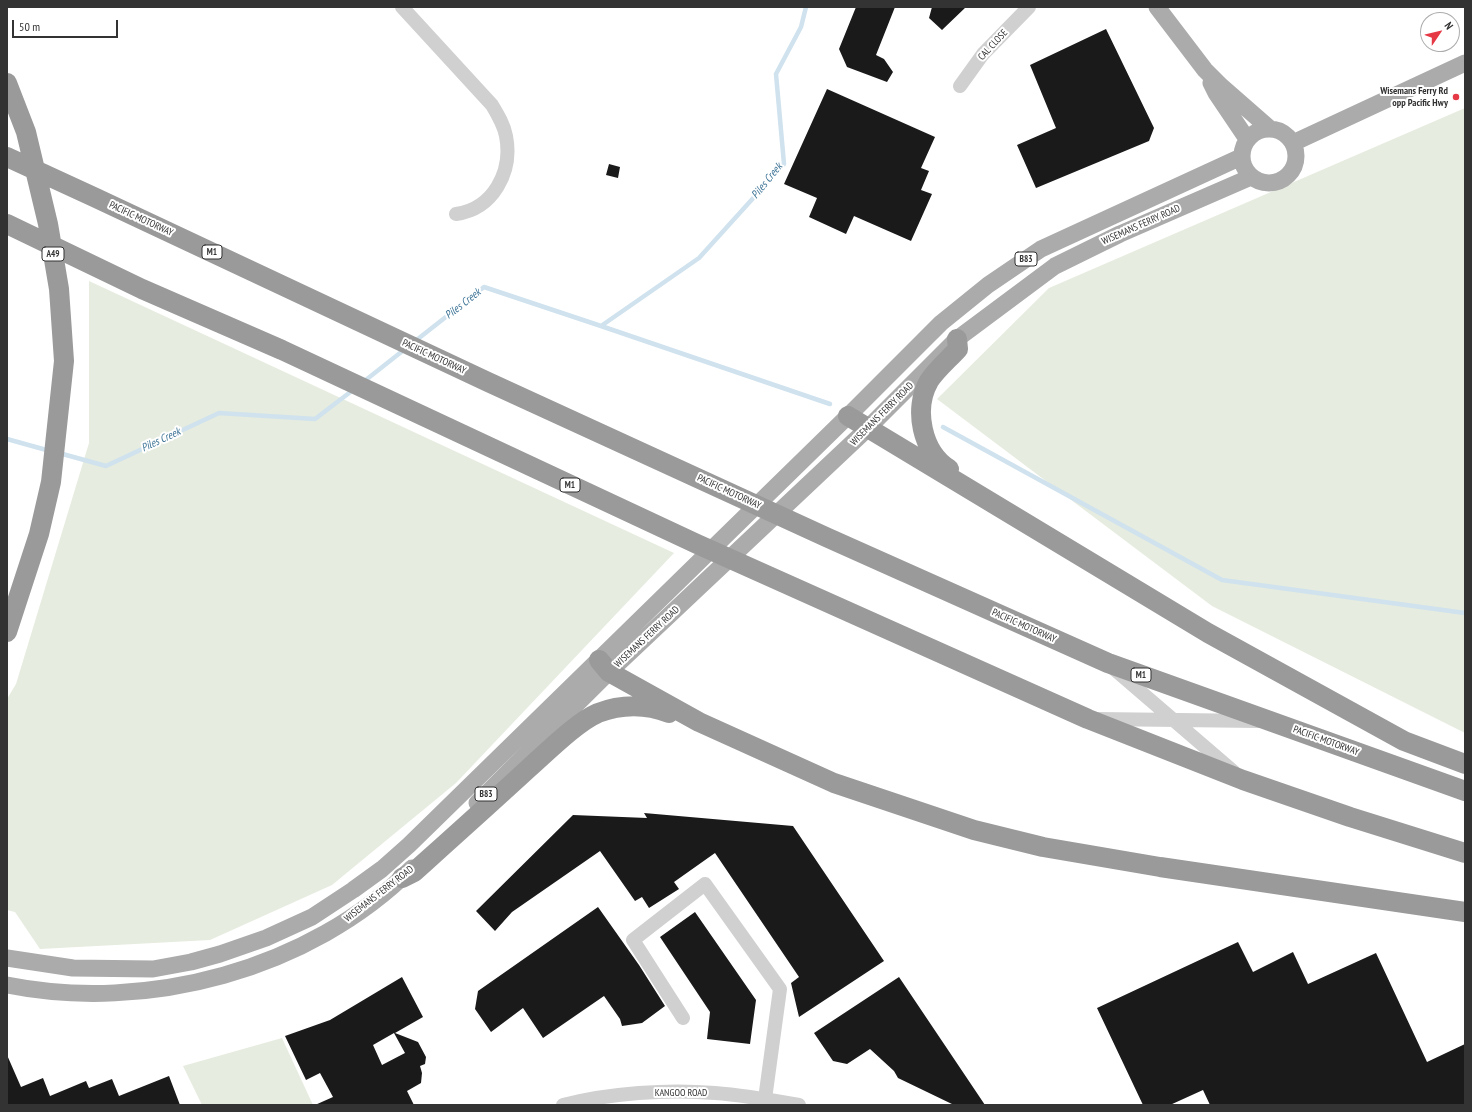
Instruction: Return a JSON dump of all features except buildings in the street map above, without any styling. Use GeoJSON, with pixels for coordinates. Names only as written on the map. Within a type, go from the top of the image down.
{"type":"FeatureCollection","features":[{"type":"Feature","properties":{"kind":"highway","name":"A49"},"geometry":{"type":"LineString","coordinates":[[7,83],[26,132],[48,224],[59,289],[64,360],[51,482],[39,534],[7,632]]}},
{"type":"Feature","properties":{"kind":"highway","name":"PACIFIC MOTORWAY"},"geometry":{"type":"LineString","coordinates":[[7,158],[719,488],[1108,663],[1465,791]]}},
{"type":"Feature","properties":{"kind":"highway","name":"M1"},"geometry":{"type":"LineString","coordinates":[[7,224],[142,289],[282,350],[697,544],[1088,719],[1243,780],[1350,817],[1465,853]]}},
{"type":"Feature","properties":{"kind":"highway"},"geometry":{"type":"LineString","coordinates":[[957,339],[958,349],[930,381],[925,391],[921,415],[924,432],[930,450],[940,464],[987,493],[987,500]]}},
{"type":"Feature","properties":{"kind":"highway"},"geometry":{"type":"LineString","coordinates":[[848,416],[867,429],[1208,633],[1404,741],[1465,764]]}},
{"type":"Feature","properties":{"kind":"highway"},"geometry":{"type":"LineString","coordinates":[[604,666],[699,722],[834,783],[974,830],[1043,847],[1160,867],[1465,912]]}},
{"type":"Feature","properties":{"kind":"highway"},"geometry":{"type":"LineString","coordinates":[[402,878],[414,872],[556,744],[598,714],[620,707],[646,706],[666,712],[693,724],[699,722]]}},
{"type":"Feature","properties":{"kind":"main road"},"geometry":{"type":"LineString","coordinates":[[1157,7],[1205,70],[1269,128],[1283,132],[1293,143],[1296,156],[1294,168],[1286,178],[1274,183],[1262,183],[1251,177],[1244,168],[1241,157],[1242,148],[1247,139],[1257,131],[1269,128]]}},
{"type":"Feature","properties":{"kind":"main road"},"geometry":{"type":"LineString","coordinates":[[1293,143],[1465,63]]}},
{"type":"Feature","properties":{"kind":"main road"},"geometry":{"type":"LineString","coordinates":[[1205,70],[1216,93],[1247,139]]}},
{"type":"Feature","properties":{"kind":"main road","name":"WISEMANS FERRY ROAD"},"geometry":{"type":"LineString","coordinates":[[7,985],[65,993],[98,994],[151,990],[201,981],[273,959],[323,935],[345,921],[402,878],[604,666],[941,323],[988,285],[1041,249],[1241,157]]}},
{"type":"Feature","properties":{"kind":"main road","name":"WISEMANS FERRY ROAD"},"geometry":{"type":"LineString","coordinates":[[7,958],[30,963],[73,968],[153,969],[191,962],[220,954],[266,938],[312,917],[354,890],[382,869],[409,845],[604,666],[867,429],[957,339],[1055,266],[1120,234],[1251,177]]}},
{"type":"Feature","properties":{"kind":"street"},"geometry":{"type":"LineString","coordinates":[[402,7],[492,105],[500,118],[506,136],[507,154],[505,170],[497,189],[488,200],[478,207],[465,213],[456,214]]}},
{"type":"Feature","properties":{"kind":"street","name":"CAL CLOSE"},"geometry":{"type":"LineString","coordinates":[[960,86],[983,54],[1029,7]]}},
{"type":"Feature","properties":{"kind":"street"},"geometry":{"type":"LineString","coordinates":[[1108,663],[1243,780]]}},
{"type":"Feature","properties":{"kind":"street"},"geometry":{"type":"LineString","coordinates":[[1088,719],[1271,722]]}},
{"type":"Feature","properties":{"kind":"street"},"geometry":{"type":"LineString","coordinates":[[683,1018],[634,940],[706,884],[780,989],[765,1099]]}},
{"type":"Feature","properties":{"kind":"street","name":"KANGOO ROAD"},"geometry":{"type":"LineString","coordinates":[[564,1105],[609,1097],[670,1092],[714,1092],[799,1105]]}},
{"type":"Feature","properties":{"kind":"shaded area"},"geometry":{"type":"Polygon","coordinates":[[[1465,108],[1465,733],[1212,606],[937,399],[1049,288],[1465,108]]]}},
{"type":"Feature","properties":{"kind":"shaded area"},"geometry":{"type":"Polygon","coordinates":[[[89,281],[674,553],[456,783],[332,885],[210,940],[40,949],[15,912],[7,910],[7,699],[16,684],[89,443],[89,281]]]}},
{"type":"Feature","properties":{"kind":"shaded area"},"geometry":{"type":"Polygon","coordinates":[[[282,1038],[313,1105],[202,1105],[183,1066],[282,1038]]]}},
{"type":"Feature","properties":{"kind":"waterway","name":"Piles Creek"},"geometry":{"type":"LineString","coordinates":[[414,342],[484,287],[601,326],[699,258],[784,164],[776,74],[801,27],[806,7]]}},
{"type":"Feature","properties":{"kind":"waterway"},"geometry":{"type":"LineString","coordinates":[[601,326],[830,404]]}},
{"type":"Feature","properties":{"kind":"waterway","name":"Piles Creek"},"geometry":{"type":"LineString","coordinates":[[362,383],[405,349]]}},
{"type":"Feature","properties":{"kind":"waterway","name":"Piles Creek"},"geometry":{"type":"LineString","coordinates":[[59,453],[106,466],[219,413],[315,419],[353,390]]}},
{"type":"Feature","properties":{"kind":"waterway"},"geometry":{"type":"LineString","coordinates":[[943,427],[1222,580],[1465,613]]}},
{"type":"Feature","properties":{"kind":"waterway","name":"Piles Creek"},"geometry":{"type":"LineString","coordinates":[[7,439],[50,451]]}},
{"type":"Feature","properties":{"kind":"place","name":"Wisemans Ferry Rd opp Pacific Hwy"},"geometry":{"type":"Point","coordinates":[1456,97]}}]}
